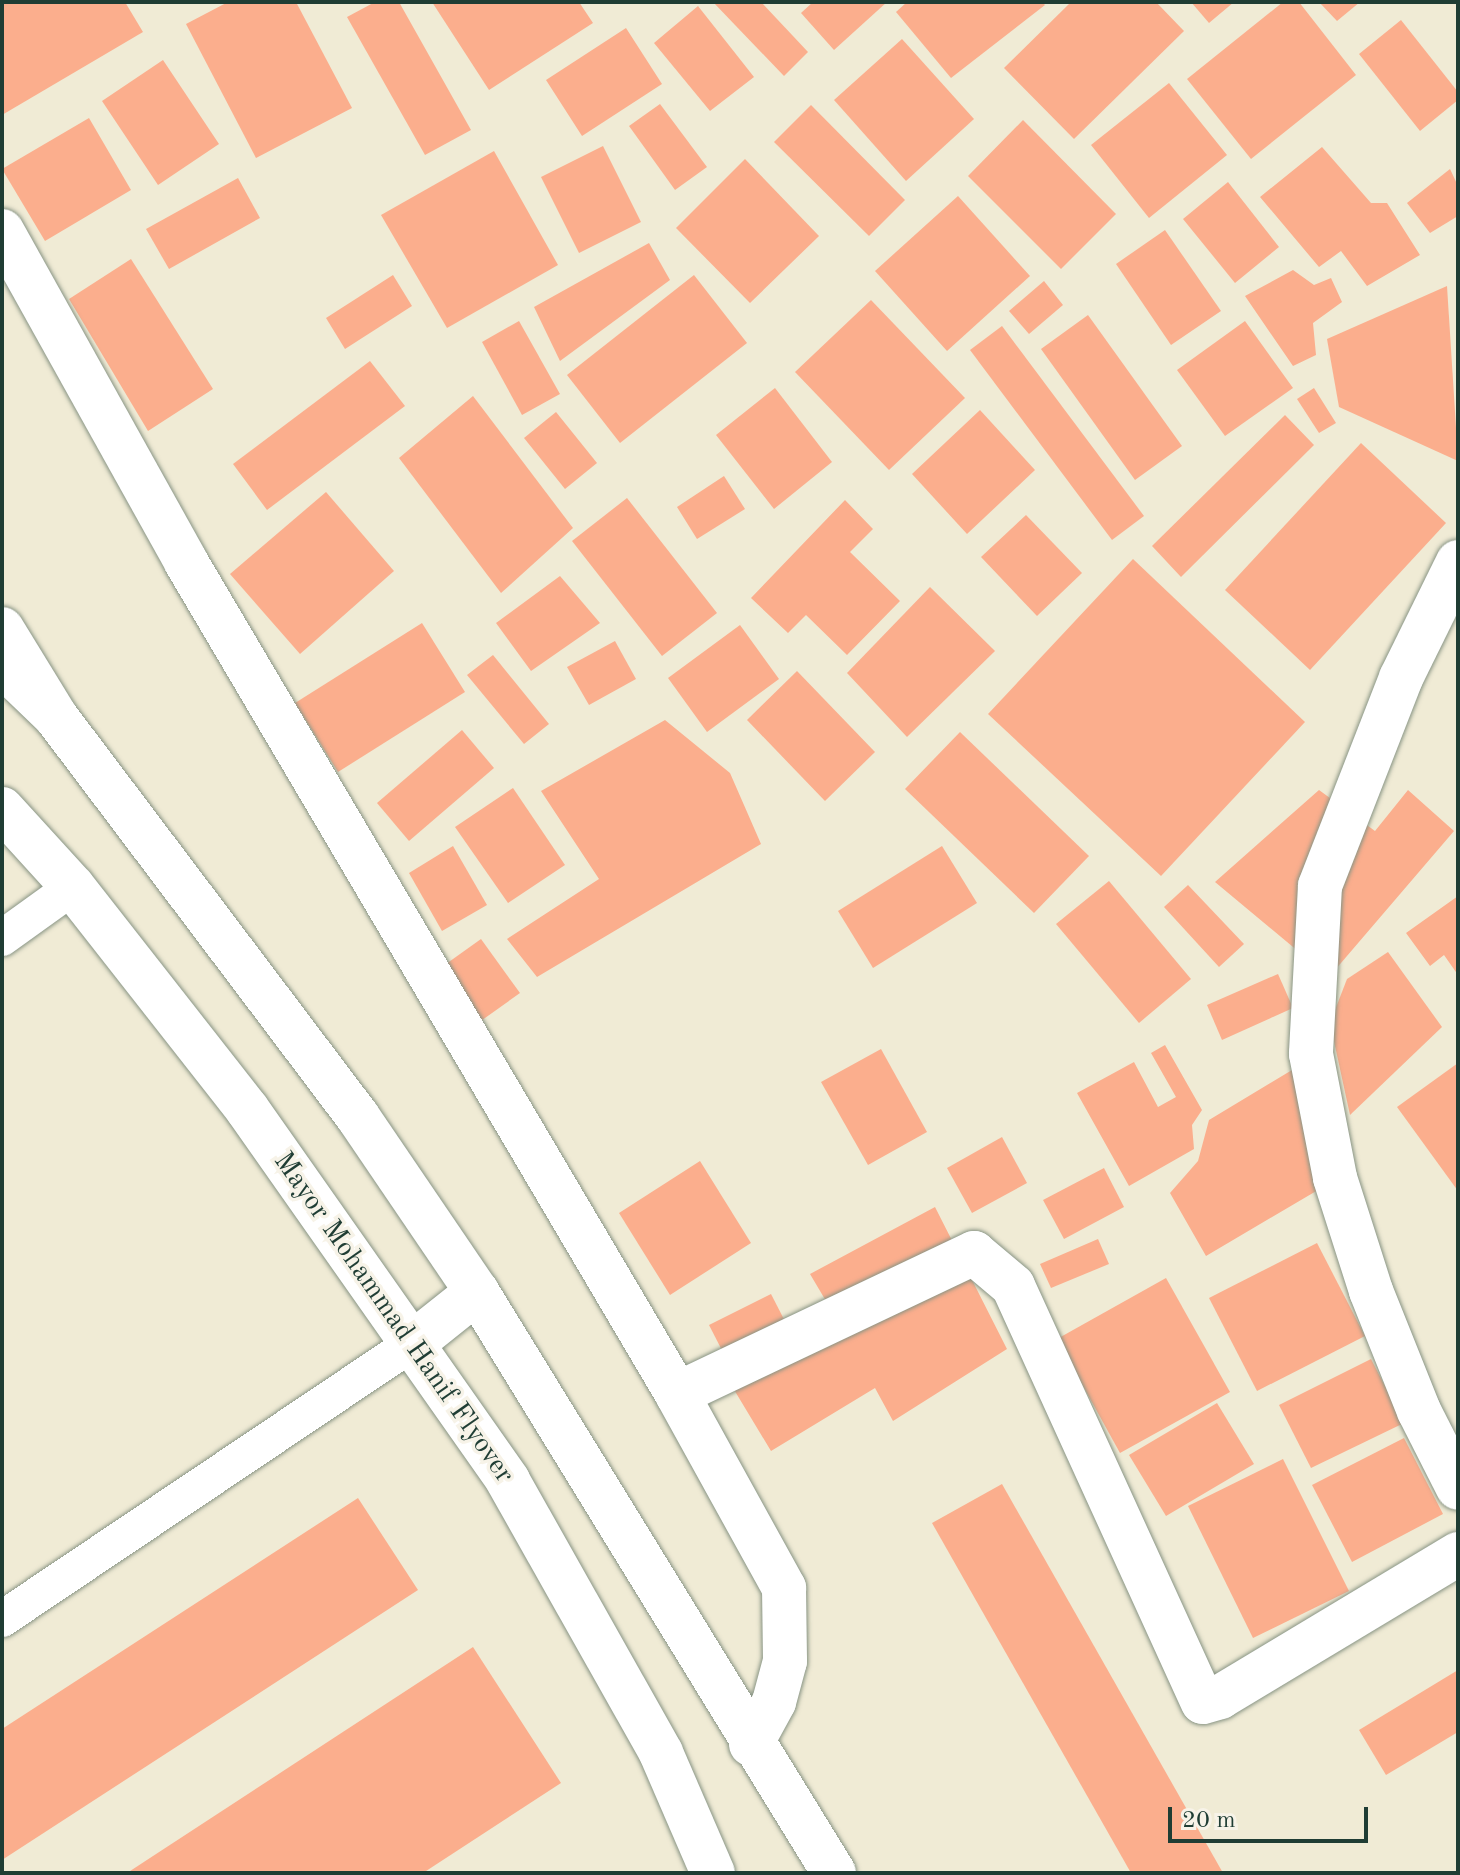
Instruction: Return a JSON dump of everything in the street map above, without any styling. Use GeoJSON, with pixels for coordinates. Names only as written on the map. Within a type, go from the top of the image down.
{"type":"FeatureCollection","features":[{"type":"Feature","properties":{"kind":"main road"},"geometry":{"type":"LineString","coordinates":[[2,231],[186,562],[677,1394],[784,1588],[785,1661],[774,1702],[751,1744]]}},
{"type":"Feature","properties":{"kind":"main road"},"geometry":{"type":"LineString","coordinates":[[1458,562],[1401,678],[1320,886],[1311,1054],[1335,1178],[1371,1291],[1419,1411],[1458,1488]]}},
{"type":"Feature","properties":{"kind":"main road"},"geometry":{"type":"LineString","coordinates":[[2,629],[56,717],[358,1117],[477,1292],[751,1744],[834,1873]]}},
{"type":"Feature","properties":{"kind":"main road"},"geometry":{"type":"LineString","coordinates":[[2,665],[56,717]]}},
{"type":"Feature","properties":{"kind":"main road","name":"Mayor Mohammad Hanif Flyover"},"geometry":{"type":"LineString","coordinates":[[2,809],[73,887],[247,1109],[508,1481],[587,1615],[661,1753],[706,1866]]}},
{"type":"Feature","properties":{"kind":"main road"},"geometry":{"type":"LineString","coordinates":[[677,1394],[974,1253],[1013,1286],[1203,1702],[1220,1697],[1458,1554]]}},
{"type":"Feature","properties":{"kind":"main road"},"geometry":{"type":"LineString","coordinates":[[413,1343],[477,1292]]}},
{"type":"Feature","properties":{"kind":"lane"},"geometry":{"type":"LineString","coordinates":[[2,938],[73,887]]}},
{"type":"Feature","properties":{"kind":"lane"},"geometry":{"type":"LineString","coordinates":[[2,1619],[413,1343]]}},
{"type":"Feature","properties":{"kind":"building"},"geometry":{"type":"Polygon","coordinates":[[[2,2],[125,2],[143,32],[2,115],[2,2]]]}},
{"type":"Feature","properties":{"kind":"building"},"geometry":{"type":"Polygon","coordinates":[[[228,2],[296,2],[352,108],[256,158],[186,24],[228,2]]]}},
{"type":"Feature","properties":{"kind":"building"},"geometry":{"type":"Polygon","coordinates":[[[375,2],[399,2],[471,130],[425,155],[347,17],[375,2]]]}},
{"type":"Feature","properties":{"kind":"building"},"geometry":{"type":"Polygon","coordinates":[[[432,2],[579,2],[593,23],[489,90],[432,2]]]}},
{"type":"Feature","properties":{"kind":"building"},"geometry":{"type":"Polygon","coordinates":[[[713,2],[761,2],[808,52],[784,76],[713,2]]]}},
{"type":"Feature","properties":{"kind":"building"},"geometry":{"type":"Polygon","coordinates":[[[813,2],[887,2],[834,50],[801,13],[813,2]]]}},
{"type":"Feature","properties":{"kind":"building"},"geometry":{"type":"Polygon","coordinates":[[[907,2],[1042,2],[1045,5],[951,78],[896,12],[907,2]]]}},
{"type":"Feature","properties":{"kind":"building"},"geometry":{"type":"Polygon","coordinates":[[[1071,2],[1156,2],[1184,31],[1074,139],[1004,68],[1071,2]]]}},
{"type":"Feature","properties":{"kind":"building"},"geometry":{"type":"Polygon","coordinates":[[[1191,2],[1234,2],[1209,23],[1191,2]]]}},
{"type":"Feature","properties":{"kind":"building"},"geometry":{"type":"Polygon","coordinates":[[[1283,2],[1299,2],[1356,75],[1251,159],[1187,79],[1283,2]]]}},
{"type":"Feature","properties":{"kind":"building"},"geometry":{"type":"Polygon","coordinates":[[[1319,2],[1360,2],[1337,21],[1319,2]]]}},
{"type":"Feature","properties":{"kind":"building"},"geometry":{"type":"Polygon","coordinates":[[[698,6],[754,77],[710,111],[654,43],[698,6]]]}},
{"type":"Feature","properties":{"kind":"building"},"geometry":{"type":"Polygon","coordinates":[[[1401,20],[1458,92],[1458,100],[1420,131],[1359,54],[1401,20]]]}},
{"type":"Feature","properties":{"kind":"building"},"geometry":{"type":"Polygon","coordinates":[[[626,28],[662,84],[582,136],[546,80],[626,28]]]}},
{"type":"Feature","properties":{"kind":"building"},"geometry":{"type":"Polygon","coordinates":[[[902,39],[974,119],[906,181],[834,100],[902,39]]]}},
{"type":"Feature","properties":{"kind":"building"},"geometry":{"type":"Polygon","coordinates":[[[163,60],[219,144],[158,185],[102,101],[163,60]]]}},
{"type":"Feature","properties":{"kind":"building"},"geometry":{"type":"Polygon","coordinates":[[[1169,83],[1227,155],[1149,218],[1091,145],[1169,83]]]}},
{"type":"Feature","properties":{"kind":"building"},"geometry":{"type":"Polygon","coordinates":[[[660,104],[707,167],[675,190],[629,126],[660,104]]]}},
{"type":"Feature","properties":{"kind":"building"},"geometry":{"type":"Polygon","coordinates":[[[811,105],[905,200],[869,236],[774,142],[811,105]]]}},
{"type":"Feature","properties":{"kind":"building"},"geometry":{"type":"Polygon","coordinates":[[[89,118],[131,190],[45,241],[2,169],[89,118]]]}},
{"type":"Feature","properties":{"kind":"building"},"geometry":{"type":"Polygon","coordinates":[[[1023,120],[1116,214],[1061,269],[968,176],[1023,120]]]}},
{"type":"Feature","properties":{"kind":"building"},"geometry":{"type":"Polygon","coordinates":[[[603,146],[641,222],[579,253],[541,177],[603,146]]]}},
{"type":"Feature","properties":{"kind":"building"},"geometry":{"type":"Polygon","coordinates":[[[1322,147],[1371,203],[1387,203],[1420,255],[1367,286],[1341,251],[1319,267],[1260,197],[1322,147]]]}},
{"type":"Feature","properties":{"kind":"building"},"geometry":{"type":"Polygon","coordinates":[[[494,151],[558,265],[447,328],[381,215],[494,151]]]}},
{"type":"Feature","properties":{"kind":"building"},"geometry":{"type":"Polygon","coordinates":[[[745,159],[819,236],[750,303],[676,228],[745,159]]]}},
{"type":"Feature","properties":{"kind":"building"},"geometry":{"type":"Polygon","coordinates":[[[1450,169],[1458,186],[1458,216],[1430,233],[1407,203],[1450,169]]]}},
{"type":"Feature","properties":{"kind":"building"},"geometry":{"type":"Polygon","coordinates":[[[238,178],[260,218],[169,269],[146,229],[238,178]]]}},
{"type":"Feature","properties":{"kind":"building"},"geometry":{"type":"Polygon","coordinates":[[[1228,182],[1279,247],[1235,283],[1183,219],[1228,182]]]}},
{"type":"Feature","properties":{"kind":"building"},"geometry":{"type":"Polygon","coordinates":[[[958,196],[1030,276],[947,351],[875,271],[958,196]]]}},
{"type":"Feature","properties":{"kind":"building"},"geometry":{"type":"Polygon","coordinates":[[[1165,230],[1221,311],[1171,345],[1116,264],[1165,230]]]}},
{"type":"Feature","properties":{"kind":"building"},"geometry":{"type":"Polygon","coordinates":[[[649,243],[670,280],[560,361],[534,307],[649,243]]]}},
{"type":"Feature","properties":{"kind":"building"},"geometry":{"type":"Polygon","coordinates":[[[131,259],[213,389],[148,431],[69,299],[131,259]]]}},
{"type":"Feature","properties":{"kind":"building"},"geometry":{"type":"Polygon","coordinates":[[[1293,270],[1314,285],[1331,278],[1342,302],[1313,323],[1316,355],[1293,366],[1245,296],[1293,270]]]}},
{"type":"Feature","properties":{"kind":"building"},"geometry":{"type":"Polygon","coordinates":[[[393,275],[412,306],[345,349],[326,318],[393,275]]]}},
{"type":"Feature","properties":{"kind":"building"},"geometry":{"type":"Polygon","coordinates":[[[694,275],[747,343],[620,443],[567,375],[694,275]]]}},
{"type":"Feature","properties":{"kind":"building"},"geometry":{"type":"Polygon","coordinates":[[[1044,281],[1063,305],[1029,334],[1009,311],[1044,281]]]}},
{"type":"Feature","properties":{"kind":"building"},"geometry":{"type":"Polygon","coordinates":[[[1447,286],[1458,461],[1339,407],[1327,339],[1447,286]]]}},
{"type":"Feature","properties":{"kind":"building"},"geometry":{"type":"Polygon","coordinates":[[[871,300],[965,398],[889,470],[795,372],[871,300]]]}},
{"type":"Feature","properties":{"kind":"building"},"geometry":{"type":"Polygon","coordinates":[[[1088,315],[1182,446],[1135,480],[1041,349],[1088,315]]]}},
{"type":"Feature","properties":{"kind":"building"},"geometry":{"type":"Polygon","coordinates":[[[519,321],[560,394],[522,415],[482,342],[519,321]]]}},
{"type":"Feature","properties":{"kind":"building"},"geometry":{"type":"Polygon","coordinates":[[[1245,321],[1293,388],[1225,436],[1177,370],[1245,321]]]}},
{"type":"Feature","properties":{"kind":"building"},"geometry":{"type":"Polygon","coordinates":[[[1002,326],[1144,516],[1112,540],[970,350],[1002,326]]]}},
{"type":"Feature","properties":{"kind":"building"},"geometry":{"type":"Polygon","coordinates":[[[370,361],[405,406],[267,510],[233,464],[370,361]]]}},
{"type":"Feature","properties":{"kind":"building"},"geometry":{"type":"Polygon","coordinates":[[[775,388],[832,462],[774,509],[716,435],[775,388]]]}},
{"type":"Feature","properties":{"kind":"building"},"geometry":{"type":"Polygon","coordinates":[[[1314,388],[1336,423],[1319,433],[1297,399],[1314,388]]]}},
{"type":"Feature","properties":{"kind":"building"},"geometry":{"type":"Polygon","coordinates":[[[473,396],[573,528],[501,593],[399,458],[473,396]]]}},
{"type":"Feature","properties":{"kind":"building"},"geometry":{"type":"Polygon","coordinates":[[[980,410],[1035,470],[967,534],[912,474],[980,410]]]}},
{"type":"Feature","properties":{"kind":"building"},"geometry":{"type":"Polygon","coordinates":[[[556,412],[597,463],[565,489],[524,438],[556,412]]]}},
{"type":"Feature","properties":{"kind":"building"},"geometry":{"type":"Polygon","coordinates":[[[1285,415],[1314,445],[1181,577],[1152,546],[1285,415]]]}},
{"type":"Feature","properties":{"kind":"building"},"geometry":{"type":"Polygon","coordinates":[[[1361,443],[1446,523],[1310,670],[1225,590],[1361,443]]]}},
{"type":"Feature","properties":{"kind":"building"},"geometry":{"type":"Polygon","coordinates":[[[724,476],[745,509],[697,539],[677,507],[724,476]]]}},
{"type":"Feature","properties":{"kind":"building"},"geometry":{"type":"Polygon","coordinates":[[[326,492],[394,571],[300,654],[230,574],[326,492]]]}},
{"type":"Feature","properties":{"kind":"building"},"geometry":{"type":"Polygon","coordinates":[[[627,498],[717,613],[662,656],[572,541],[627,498]]]}},
{"type":"Feature","properties":{"kind":"building"},"geometry":{"type":"Polygon","coordinates":[[[845,500],[873,529],[850,552],[900,601],[847,655],[806,615],[788,633],[751,598],[845,500]]]}},
{"type":"Feature","properties":{"kind":"building"},"geometry":{"type":"Polygon","coordinates":[[[1026,515],[1082,573],[1037,616],[981,557],[1026,515]]]}},
{"type":"Feature","properties":{"kind":"building"},"geometry":{"type":"Polygon","coordinates":[[[1133,559],[1305,722],[1161,876],[988,714],[1133,559]]]}},
{"type":"Feature","properties":{"kind":"building"},"geometry":{"type":"Polygon","coordinates":[[[560,576],[600,623],[531,671],[496,623],[560,576]]]}},
{"type":"Feature","properties":{"kind":"building"},"geometry":{"type":"Polygon","coordinates":[[[930,587],[995,651],[907,737],[847,673],[930,587]]]}},
{"type":"Feature","properties":{"kind":"building"},"geometry":{"type":"Polygon","coordinates":[[[422,623],[465,692],[338,772],[295,703],[422,623]]]}},
{"type":"Feature","properties":{"kind":"building"},"geometry":{"type":"Polygon","coordinates":[[[740,625],[779,679],[707,732],[668,678],[740,625]]]}},
{"type":"Feature","properties":{"kind":"building"},"geometry":{"type":"Polygon","coordinates":[[[615,641],[636,679],[589,705],[567,667],[615,641]]]}},
{"type":"Feature","properties":{"kind":"building"},"geometry":{"type":"Polygon","coordinates":[[[493,655],[549,724],[524,744],[467,675],[493,655]]]}},
{"type":"Feature","properties":{"kind":"building"},"geometry":{"type":"Polygon","coordinates":[[[797,671],[875,752],[825,801],[747,720],[797,671]]]}},
{"type":"Feature","properties":{"kind":"building"},"geometry":{"type":"Polygon","coordinates":[[[665,720],[730,773],[761,844],[537,977],[507,939],[599,879],[541,791],[665,720]]]}},
{"type":"Feature","properties":{"kind":"building"},"geometry":{"type":"Polygon","coordinates":[[[462,730],[494,768],[409,841],[377,803],[462,730]]]}},
{"type":"Feature","properties":{"kind":"building"},"geometry":{"type":"Polygon","coordinates":[[[960,732],[1089,856],[1034,913],[905,789],[960,732]]]}},
{"type":"Feature","properties":{"kind":"building"},"geometry":{"type":"Polygon","coordinates":[[[513,788],[565,865],[508,903],[455,827],[513,788]]]}},
{"type":"Feature","properties":{"kind":"building"},"geometry":{"type":"Polygon","coordinates":[[[1319,790],[1375,831],[1408,790],[1454,831],[1329,977],[1215,882],[1319,790]]]}},
{"type":"Feature","properties":{"kind":"building"},"geometry":{"type":"Polygon","coordinates":[[[453,846],[487,905],[442,931],[409,873],[453,846]]]}},
{"type":"Feature","properties":{"kind":"building"},"geometry":{"type":"Polygon","coordinates":[[[942,846],[977,903],[873,968],[838,911],[942,846]]]}},
{"type":"Feature","properties":{"kind":"building"},"geometry":{"type":"Polygon","coordinates":[[[1109,881],[1191,979],[1139,1023],[1056,924],[1109,881]]]}},
{"type":"Feature","properties":{"kind":"building"},"geometry":{"type":"Polygon","coordinates":[[[1188,885],[1244,944],[1219,967],[1164,907],[1188,885]]]}},
{"type":"Feature","properties":{"kind":"building"},"geometry":{"type":"Polygon","coordinates":[[[1458,896],[1458,975],[1444,955],[1430,966],[1406,933],[1458,896]]]}},
{"type":"Feature","properties":{"kind":"building"},"geometry":{"type":"Polygon","coordinates":[[[481,939],[520,993],[478,1023],[439,969],[481,939]]]}},
{"type":"Feature","properties":{"kind":"building"},"geometry":{"type":"Polygon","coordinates":[[[1388,952],[1442,1027],[1350,1115],[1330,1023],[1347,979],[1388,952]]]}},
{"type":"Feature","properties":{"kind":"building"},"geometry":{"type":"Polygon","coordinates":[[[1278,974],[1293,1008],[1222,1040],[1207,1005],[1278,974]]]}},
{"type":"Feature","properties":{"kind":"building"},"geometry":{"type":"Polygon","coordinates":[[[1165,1045],[1202,1110],[1192,1125],[1194,1149],[1129,1186],[1077,1093],[1134,1062],[1158,1107],[1176,1097],[1151,1053],[1165,1045]]]}},
{"type":"Feature","properties":{"kind":"building"},"geometry":{"type":"Polygon","coordinates":[[[881,1049],[927,1132],[868,1165],[821,1082],[881,1049]]]}},
{"type":"Feature","properties":{"kind":"building"},"geometry":{"type":"Polygon","coordinates":[[[1458,1063],[1458,1191],[1397,1107],[1458,1063]]]}},
{"type":"Feature","properties":{"kind":"building"},"geometry":{"type":"Polygon","coordinates":[[[1292,1070],[1318,1190],[1206,1256],[1170,1193],[1198,1161],[1209,1120],[1292,1070]]]}},
{"type":"Feature","properties":{"kind":"building"},"geometry":{"type":"Polygon","coordinates":[[[1002,1137],[1027,1183],[972,1213],[947,1168],[1002,1137]]]}},
{"type":"Feature","properties":{"kind":"building"},"geometry":{"type":"Polygon","coordinates":[[[700,1161],[751,1243],[670,1295],[619,1213],[700,1161]]]}},
{"type":"Feature","properties":{"kind":"building"},"geometry":{"type":"Polygon","coordinates":[[[1104,1168],[1124,1207],[1064,1239],[1043,1200],[1104,1168]]]}},
{"type":"Feature","properties":{"kind":"building"},"geometry":{"type":"Polygon","coordinates":[[[935,1207],[1007,1349],[893,1421],[875,1388],[771,1451],[733,1388],[839,1323],[810,1274],[935,1207]]]}},
{"type":"Feature","properties":{"kind":"building"},"geometry":{"type":"Polygon","coordinates":[[[1098,1239],[1109,1264],[1051,1288],[1040,1264],[1098,1239]]]}},
{"type":"Feature","properties":{"kind":"building"},"geometry":{"type":"Polygon","coordinates":[[[1317,1243],[1365,1336],[1257,1391],[1209,1298],[1317,1243]]]}},
{"type":"Feature","properties":{"kind":"building"},"geometry":{"type":"Polygon","coordinates":[[[1166,1278],[1230,1392],[1120,1453],[1057,1339],[1166,1278]]]}},
{"type":"Feature","properties":{"kind":"building"},"geometry":{"type":"Polygon","coordinates":[[[771,1294],[790,1331],[728,1362],[709,1325],[771,1294]]]}},
{"type":"Feature","properties":{"kind":"building"},"geometry":{"type":"Polygon","coordinates":[[[1371,1359],[1404,1423],[1311,1468],[1279,1405],[1371,1359]]]}},
{"type":"Feature","properties":{"kind":"building"},"geometry":{"type":"Polygon","coordinates":[[[1217,1403],[1254,1464],[1166,1516],[1129,1455],[1217,1403]]]}},
{"type":"Feature","properties":{"kind":"building"},"geometry":{"type":"Polygon","coordinates":[[[1404,1438],[1443,1514],[1352,1562],[1312,1485],[1404,1438]]]}},
{"type":"Feature","properties":{"kind":"building"},"geometry":{"type":"Polygon","coordinates":[[[1283,1459],[1349,1591],[1253,1638],[1188,1506],[1283,1459]]]}},
{"type":"Feature","properties":{"kind":"building"},"geometry":{"type":"Polygon","coordinates":[[[1002,1484],[1223,1873],[1131,1873],[932,1523],[1002,1484]]]}},
{"type":"Feature","properties":{"kind":"building"},"geometry":{"type":"Polygon","coordinates":[[[358,1498],[418,1590],[2,1860],[2,1729],[358,1498]]]}},
{"type":"Feature","properties":{"kind":"building"},"geometry":{"type":"Polygon","coordinates":[[[473,1647],[561,1783],[423,1873],[127,1873],[473,1647]]]}},
{"type":"Feature","properties":{"kind":"building"},"geometry":{"type":"Polygon","coordinates":[[[1458,1670],[1458,1732],[1386,1775],[1359,1730],[1458,1670]]]}}]}
